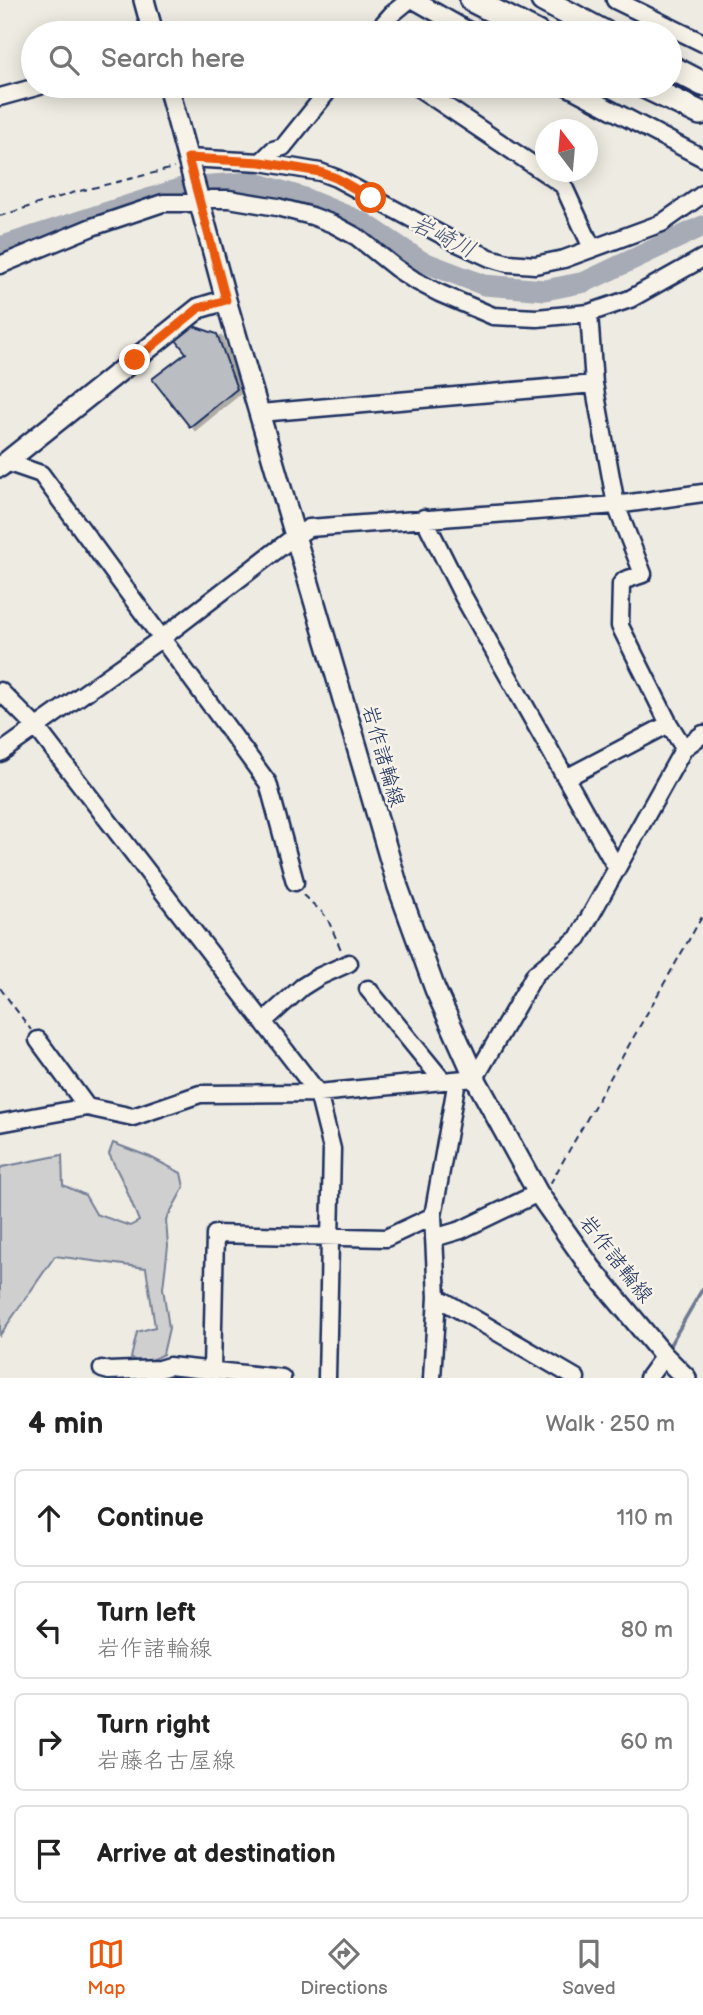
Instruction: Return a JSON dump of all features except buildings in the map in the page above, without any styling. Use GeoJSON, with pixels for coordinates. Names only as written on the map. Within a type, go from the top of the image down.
{"type":"FeatureCollection","features":[{"type":"Feature","properties":{"kind":"highway"},"geometry":{"type":"LineString","coordinates":[[472,0],[513,21]]}},
{"type":"Feature","properties":{"kind":"highway"},"geometry":{"type":"LineString","coordinates":[[491,0],[529,21]]}},
{"type":"Feature","properties":{"kind":"highway"},"geometry":{"type":"LineString","coordinates":[[544,0],[583,21]]}},
{"type":"Feature","properties":{"kind":"highway"},"geometry":{"type":"LineString","coordinates":[[682,73],[703,84]]}},
{"type":"Feature","properties":{"kind":"highway"},"geometry":{"type":"LineString","coordinates":[[670,98],[702,114]]}},
{"type":"Feature","properties":{"kind":"main road"},"geometry":{"type":"LineString","coordinates":[[144,0],[150,21]]}},
{"type":"Feature","properties":{"kind":"main road","name":"岩作諸輪線"},"geometry":{"type":"LineString","coordinates":[[171,98],[226,300],[398,887],[435,989],[458,1080],[591,1268],[664,1356],[686,1378]]}},
{"type":"Feature","properties":{"kind":"main road"},"geometry":{"type":"LineString","coordinates":[[3,464],[199,308],[226,300]]}},
{"type":"Feature","properties":{"kind":"street"},"geometry":{"type":"LineString","coordinates":[[386,21],[412,0],[450,21]]}},
{"type":"Feature","properties":{"kind":"street"},"geometry":{"type":"LineString","coordinates":[[616,0],[658,21]]}},
{"type":"Feature","properties":{"kind":"street"},"geometry":{"type":"LineString","coordinates":[[682,33],[703,43]]}},
{"type":"Feature","properties":{"kind":"street"},"geometry":{"type":"LineString","coordinates":[[0,97],[21,91]]}},
{"type":"Feature","properties":{"kind":"street"},"geometry":{"type":"LineString","coordinates":[[261,162],[273,150],[283,147],[322,98]]}},
{"type":"Feature","properties":{"kind":"street"},"geometry":{"type":"LineString","coordinates":[[434,98],[563,185],[592,248]]}},
{"type":"Feature","properties":{"kind":"street"},"geometry":{"type":"LineString","coordinates":[[589,98],[703,158]]}},
{"type":"Feature","properties":{"kind":"street"},"geometry":{"type":"LineString","coordinates":[[190,164],[261,162],[320,172],[455,242],[499,261],[534,265],[564,259],[662,223],[703,194]]}},
{"type":"Feature","properties":{"kind":"street"},"geometry":{"type":"LineString","coordinates":[[0,265],[140,210],[163,203],[211,198],[278,207],[312,216],[357,237],[386,261],[439,293],[493,316],[537,318],[589,313],[630,299],[703,258]]}},
{"type":"Feature","properties":{"kind":"street"},"geometry":{"type":"LineString","coordinates":[[589,313],[594,384],[616,505],[643,574],[621,584],[620,626],[669,724],[684,748]]}},
{"type":"Feature","properties":{"kind":"street"},"geometry":{"type":"LineString","coordinates":[[260,413],[594,384]]}},
{"type":"Feature","properties":{"kind":"street"},"geometry":{"type":"LineString","coordinates":[[3,464],[41,474],[268,783],[295,882]]}},
{"type":"Feature","properties":{"kind":"street"},"geometry":{"type":"LineString","coordinates":[[0,753],[162,638],[309,528],[616,505],[703,493]]}},
{"type":"Feature","properties":{"kind":"street"},"geometry":{"type":"LineString","coordinates":[[424,518],[463,596],[616,867]]}},
{"type":"Feature","properties":{"kind":"street"},"geometry":{"type":"LineString","coordinates":[[0,691],[36,727],[318,1093],[332,1149],[327,1378]]}},
{"type":"Feature","properties":{"kind":"street"},"geometry":{"type":"LineString","coordinates":[[566,778],[669,724]]}},
{"type":"Feature","properties":{"kind":"street"},"geometry":{"type":"LineString","coordinates":[[432,1378],[437,1297],[433,1216],[458,1080],[535,974],[578,938],[684,748],[703,734]]}},
{"type":"Feature","properties":{"kind":"street"},"geometry":{"type":"LineString","coordinates":[[263,1022],[302,987],[349,963]]}},
{"type":"Feature","properties":{"kind":"street"},"geometry":{"type":"LineString","coordinates":[[368,989],[458,1080]]}},
{"type":"Feature","properties":{"kind":"street"},"geometry":{"type":"LineString","coordinates":[[38,1040],[87,1107]]}},
{"type":"Feature","properties":{"kind":"street"},"geometry":{"type":"LineString","coordinates":[[0,1123],[87,1107],[133,1117],[200,1094],[318,1093],[458,1080]]}},
{"type":"Feature","properties":{"kind":"street"},"geometry":{"type":"LineString","coordinates":[[434,1238],[461,1230],[538,1193]]}},
{"type":"Feature","properties":{"kind":"street"},"geometry":{"type":"LineString","coordinates":[[212,1370],[215,1234],[386,1238],[433,1216]]}},
{"type":"Feature","properties":{"kind":"street"},"geometry":{"type":"LineString","coordinates":[[437,1297],[576,1378]]}},
{"type":"Feature","properties":{"kind":"street"},"geometry":{"type":"LineString","coordinates":[[648,1378],[664,1356]]}},
{"type":"Feature","properties":{"kind":"street"},"geometry":{"type":"LineString","coordinates":[[102,1369],[109,1371],[169,1366],[282,1378]]}},
{"type":"Feature","properties":{"kind":"path"},"geometry":{"type":"LineString","coordinates":[[0,216],[72,193],[190,164]]}},
{"type":"Feature","properties":{"kind":"path"},"geometry":{"type":"LineString","coordinates":[[295,882],[300,893],[328,920],[337,944],[349,963]]}},
{"type":"Feature","properties":{"kind":"path"},"geometry":{"type":"LineString","coordinates":[[538,1193],[554,1180],[703,915]]}},
{"type":"Feature","properties":{"kind":"path"},"geometry":{"type":"LineString","coordinates":[[0,988],[38,1040]]}},
{"type":"Feature","properties":{"kind":"shaded area"},"geometry":{"type":"Polygon","coordinates":[[[113,1143],[150,1157],[181,1173],[184,1187],[166,1220],[168,1246],[163,1288],[169,1328],[163,1354],[143,1362],[131,1358],[137,1332],[155,1327],[146,1268],[55,1256],[0,1335],[0,1170],[2,1167],[62,1155],[63,1185],[85,1195],[96,1214],[130,1226],[139,1221],[109,1154],[113,1143]]]}},
{"type":"Feature","properties":{"kind":"waterway","name":"岩崎川"},"geometry":{"type":"LineString","coordinates":[[0,247],[185,187],[253,182],[301,197],[364,223],[421,261],[484,285],[545,290],[585,282],[703,226]]}},
{"type":"Feature","properties":{"kind":"waterway"},"geometry":{"type":"LineString","coordinates":[[667,1350],[703,1288]]}},
{"type":"Feature","properties":{"kind":"route"},"geometry":{"type":"LineString","coordinates":[[135,360],[199,308],[226,300],[188,158],[261,162],[320,172],[371,198]]}}]}
